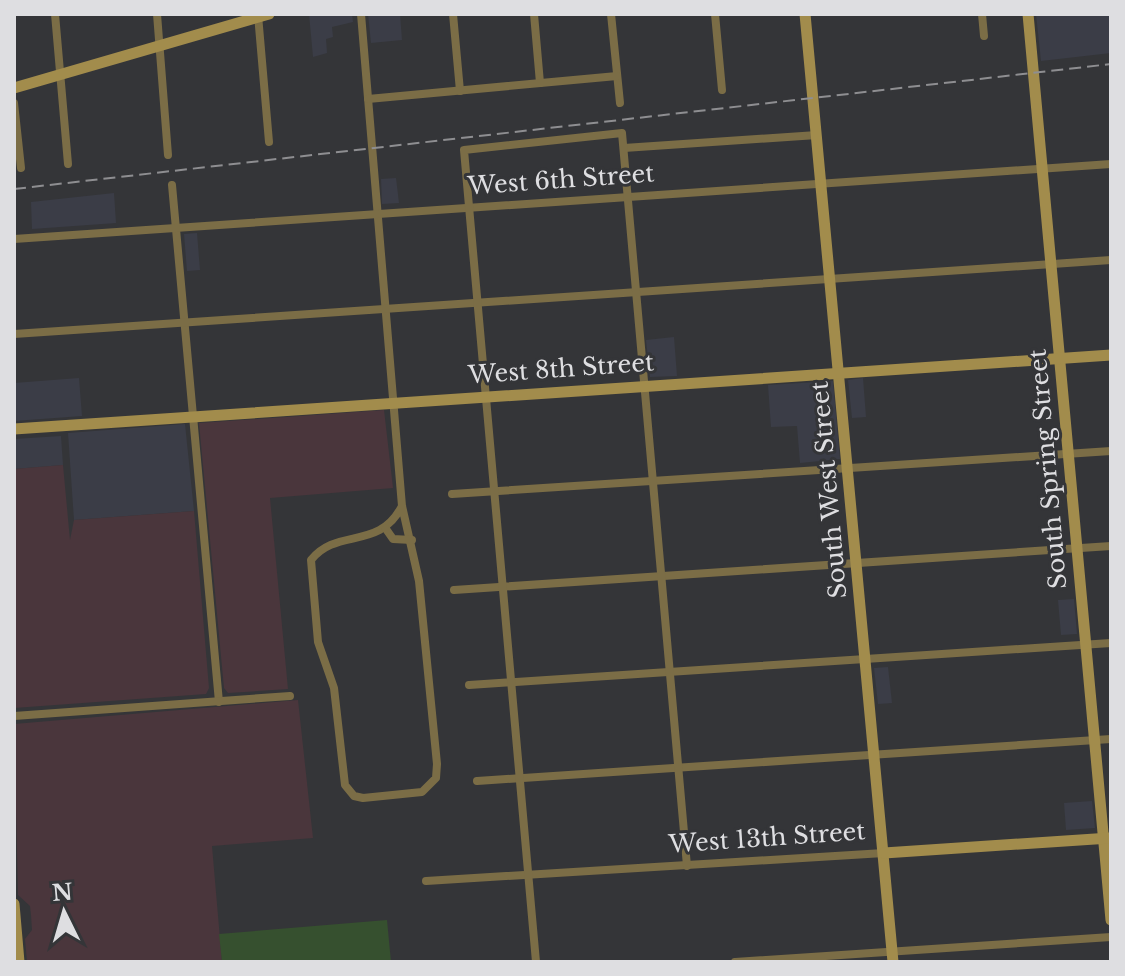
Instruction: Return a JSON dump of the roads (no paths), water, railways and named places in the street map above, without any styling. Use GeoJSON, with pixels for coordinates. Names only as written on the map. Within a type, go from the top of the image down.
{"type":"FeatureCollection","features":[{"type":"Feature","properties":{"kind":"street"},"geometry":{"type":"LineString","coordinates":[[55,14],[68,164]]}},
{"type":"Feature","properties":{"kind":"street"},"geometry":{"type":"LineString","coordinates":[[157,14],[168,155]]}},
{"type":"Feature","properties":{"kind":"street"},"geometry":{"type":"LineString","coordinates":[[361,14],[402,506],[419,581],[436,778],[422,792],[363,798],[354,796],[345,785],[334,688],[318,642],[311,560],[325,548],[386,529],[402,506]]}},
{"type":"Feature","properties":{"kind":"street"},"geometry":{"type":"LineString","coordinates":[[453,14],[460,91]]}},
{"type":"Feature","properties":{"kind":"street"},"geometry":{"type":"LineString","coordinates":[[534,14],[540,83]]}},
{"type":"Feature","properties":{"kind":"street"},"geometry":{"type":"LineString","coordinates":[[611,14],[620,103]]}},
{"type":"Feature","properties":{"kind":"street"},"geometry":{"type":"LineString","coordinates":[[715,14],[722,90]]}},
{"type":"Feature","properties":{"kind":"street","name":"South West Street"},"geometry":{"type":"LineString","coordinates":[[805,14],[893,957]]}},
{"type":"Feature","properties":{"kind":"street"},"geometry":{"type":"LineString","coordinates":[[982,14],[984,36]]}},
{"type":"Feature","properties":{"kind":"street","name":"South Spring Street"},"geometry":{"type":"LineString","coordinates":[[1028,14],[1095,740],[1107,838],[1111,920]]}},
{"type":"Feature","properties":{"kind":"street"},"geometry":{"type":"LineString","coordinates":[[14,88],[261,15],[269,142]]}},
{"type":"Feature","properties":{"kind":"street"},"geometry":{"type":"LineString","coordinates":[[368,99],[617,76]]}},
{"type":"Feature","properties":{"kind":"street"},"geometry":{"type":"LineString","coordinates":[[14,103],[21,168]]}},
{"type":"Feature","properties":{"kind":"street"},"geometry":{"type":"LineString","coordinates":[[536,962],[464,150],[622,133],[687,866]]}},
{"type":"Feature","properties":{"kind":"street"},"geometry":{"type":"LineString","coordinates":[[624,148],[817,135]]}},
{"type":"Feature","properties":{"kind":"street","name":"West 6th Street"},"geometry":{"type":"LineString","coordinates":[[14,239],[1111,164]]}},
{"type":"Feature","properties":{"kind":"street"},"geometry":{"type":"LineString","coordinates":[[172,185],[219,702]]}},
{"type":"Feature","properties":{"kind":"street"},"geometry":{"type":"LineString","coordinates":[[14,334],[1111,260]]}},
{"type":"Feature","properties":{"kind":"street","name":"West 8th Street"},"geometry":{"type":"LineString","coordinates":[[14,429],[1111,355]]}},
{"type":"Feature","properties":{"kind":"street"},"geometry":{"type":"LineString","coordinates":[[452,494],[1111,451]]}},
{"type":"Feature","properties":{"kind":"street"},"geometry":{"type":"LineString","coordinates":[[386,529],[393,539],[412,540]]}},
{"type":"Feature","properties":{"kind":"street"},"geometry":{"type":"LineString","coordinates":[[454,590],[1111,546]]}},
{"type":"Feature","properties":{"kind":"street"},"geometry":{"type":"LineString","coordinates":[[469,685],[1111,643]]}},
{"type":"Feature","properties":{"kind":"street"},"geometry":{"type":"LineString","coordinates":[[14,716],[290,696]]}},
{"type":"Feature","properties":{"kind":"street"},"geometry":{"type":"LineString","coordinates":[[477,781],[1111,739]]}},
{"type":"Feature","properties":{"kind":"street","name":"West 13th Street"},"geometry":{"type":"LineString","coordinates":[[426,881],[1107,838]]}},
{"type":"Feature","properties":{"kind":"street"},"geometry":{"type":"LineString","coordinates":[[14,904],[19,962]]}},
{"type":"Feature","properties":{"kind":"street"},"geometry":{"type":"LineString","coordinates":[[735,962],[893,957],[1111,937]]}},
{"type":"Feature","properties":{"kind":"railway"},"geometry":{"type":"LineString","coordinates":[[14,189],[1111,64]]}}]}
